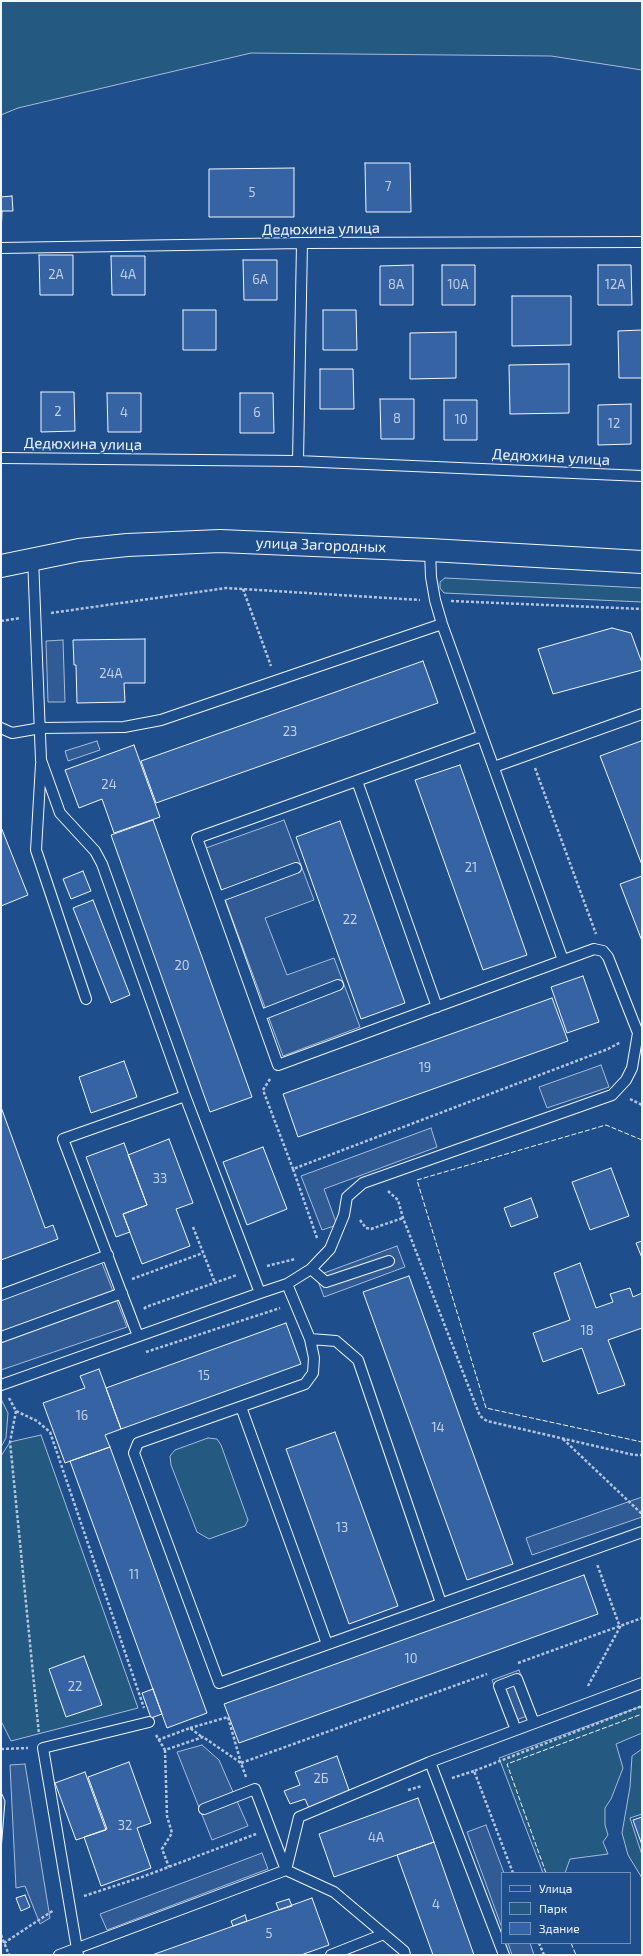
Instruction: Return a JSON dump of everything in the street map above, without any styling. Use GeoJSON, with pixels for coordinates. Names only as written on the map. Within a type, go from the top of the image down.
{"type":"FeatureCollection","features":[{"type":"Feature","properties":{"kind":"main road","name":"улица Загородных"},"geometry":{"type":"LineString","coordinates":[[1,566],[33,558],[79,550],[170,542],[228,541],[430,550],[642,562]]}},
{"type":"Feature","properties":{"kind":"lane","name":"Дедюхина улица"},"geometry":{"type":"LineString","coordinates":[[1,248],[302,243],[642,242]]}},
{"type":"Feature","properties":{"kind":"lane"},"geometry":{"type":"LineString","coordinates":[[298,461],[302,243]]}},
{"type":"Feature","properties":{"kind":"lane","name":"Дедюхина улица"},"geometry":{"type":"LineString","coordinates":[[3,458],[298,461],[642,476]]}},
{"type":"Feature","properties":{"kind":"lane"},"geometry":{"type":"LineString","coordinates":[[430,550],[431,577],[435,600],[442,624],[562,960]]}},
{"type":"Feature","properties":{"kind":"lane"},"geometry":{"type":"LineString","coordinates":[[33,558],[41,728],[41,760],[36,850],[86,999]]}},
{"type":"Feature","properties":{"kind":"lane"},"geometry":{"type":"LineString","coordinates":[[1,728],[12,733],[41,728],[124,727],[161,720],[442,624]]}},
{"type":"Feature","properties":{"kind":"lane"},"geometry":{"type":"LineString","coordinates":[[494,768],[642,714]]}},
{"type":"Feature","properties":{"kind":"lane"},"geometry":{"type":"LineString","coordinates":[[1,1385],[287,1284],[312,1269],[330,1248],[344,1215],[347,1197],[363,1183],[612,1095],[626,1080],[632,1068],[640,1032],[608,958],[603,951],[594,949],[278,1065],[197,838],[482,736]]}},
{"type":"Feature","properties":{"kind":"lane"},"geometry":{"type":"LineString","coordinates":[[41,760],[60,813],[95,851],[102,864],[185,1096],[260,1293]]}},
{"type":"Feature","properties":{"kind":"lane"},"geometry":{"type":"LineString","coordinates":[[357,781],[437,1007]]}},
{"type":"Feature","properties":{"kind":"lane"},"geometry":{"type":"LineString","coordinates":[[218,896],[296,868]]}},
{"type":"Feature","properties":{"kind":"lane"},"geometry":{"type":"LineString","coordinates":[[261,1015],[338,985]]}},
{"type":"Feature","properties":{"kind":"lane"},"geometry":{"type":"LineString","coordinates":[[138,1336],[63,1139],[185,1096]]}},
{"type":"Feature","properties":{"kind":"lane"},"geometry":{"type":"LineString","coordinates":[[1,1295],[108,1255]]}},
{"type":"Feature","properties":{"kind":"lane"},"geometry":{"type":"LineString","coordinates":[[312,1269],[326,1282],[389,1261]]}},
{"type":"Feature","properties":{"kind":"lane"},"geometry":{"type":"LineString","coordinates":[[287,1284],[310,1339],[314,1358],[313,1373],[305,1384],[138,1443],[134,1453],[219,1683],[642,1532]]}},
{"type":"Feature","properties":{"kind":"lane"},"geometry":{"type":"LineString","coordinates":[[1,1337],[120,1288]]}},
{"type":"Feature","properties":{"kind":"lane"},"geometry":{"type":"LineString","coordinates":[[310,1339],[336,1341],[358,1360],[442,1603]]}},
{"type":"Feature","properties":{"kind":"lane"},"geometry":{"type":"LineString","coordinates":[[241,1407],[327,1644]]}},
{"type":"Feature","properties":{"kind":"lane"},"geometry":{"type":"LineString","coordinates":[[516,1730],[499,1686],[517,1679],[534,1724]]}},
{"type":"Feature","properties":{"kind":"lane"},"geometry":{"type":"LineString","coordinates":[[286,1870],[299,1817],[430,1762],[642,1683]]}},
{"type":"Feature","properties":{"kind":"lane"},"geometry":{"type":"LineString","coordinates":[[77,1952],[43,1748],[149,1722]]}},
{"type":"Feature","properties":{"kind":"lane"},"geometry":{"type":"LineString","coordinates":[[430,1762],[504,1955]]}},
{"type":"Feature","properties":{"kind":"lane"},"geometry":{"type":"LineString","coordinates":[[204,1809],[255,1789],[286,1870],[334,1892],[404,1951],[405,1955]]}},
{"type":"Feature","properties":{"kind":"lane"},"geometry":{"type":"LineString","coordinates":[[59,1955],[77,1952],[286,1870]]}},
{"type":"Feature","properties":{"kind":"lane"},"geometry":{"type":"LineString","coordinates":[[331,1955],[384,1934]]}},
{"type":"Feature","properties":{"kind":"path"},"geometry":{"type":"LineString","coordinates":[[35,616],[226,588],[435,600],[642,609]]}},
{"type":"Feature","properties":{"kind":"path"},"geometry":{"type":"LineString","coordinates":[[243,589],[276,681]]}},
{"type":"Feature","properties":{"kind":"path"},"geometry":{"type":"LineString","coordinates":[[530,754],[603,951]]}},
{"type":"Feature","properties":{"kind":"path"},"geometry":{"type":"LineString","coordinates":[[293,1169],[608,1049],[640,1032]]}},
{"type":"Feature","properties":{"kind":"path"},"geometry":{"type":"LineString","coordinates":[[278,1065],[263,1090],[318,1239],[315,1245]]}},
{"type":"Feature","properties":{"kind":"path"},"geometry":{"type":"LineString","coordinates":[[381,1189],[393,1194],[398,1200],[403,1218],[480,1416],[487,1421],[634,1455],[642,1455]]}},
{"type":"Feature","properties":{"kind":"path"},"geometry":{"type":"LineString","coordinates":[[358,1217],[366,1228],[371,1229],[403,1218]]}},
{"type":"Feature","properties":{"kind":"path"},"geometry":{"type":"LineString","coordinates":[[193,1227],[215,1283]]}},
{"type":"Feature","properties":{"kind":"path"},"geometry":{"type":"LineString","coordinates":[[120,1288],[204,1253]]}},
{"type":"Feature","properties":{"kind":"path"},"geometry":{"type":"LineString","coordinates":[[146,1307],[251,1270],[301,1258]]}},
{"type":"Feature","properties":{"kind":"path"},"geometry":{"type":"LineString","coordinates":[[144,1353],[295,1303]]}},
{"type":"Feature","properties":{"kind":"path"},"geometry":{"type":"LineString","coordinates":[[16,1395],[9,1398],[16,1411],[37,1421],[50,1432],[149,1722],[165,1750],[167,1816],[172,1833],[162,1849],[169,1867]]}},
{"type":"Feature","properties":{"kind":"path"},"geometry":{"type":"LineString","coordinates":[[1,1749],[43,1748],[39,1726],[10,1442],[16,1411]]}},
{"type":"Feature","properties":{"kind":"path"},"geometry":{"type":"LineString","coordinates":[[563,1438],[642,1514]]}},
{"type":"Feature","properties":{"kind":"path"},"geometry":{"type":"LineString","coordinates":[[575,1708],[620,1627],[592,1550]]}},
{"type":"Feature","properties":{"kind":"path"},"geometry":{"type":"LineString","coordinates":[[516,1664],[642,1618]]}},
{"type":"Feature","properties":{"kind":"path"},"geometry":{"type":"LineString","coordinates":[[256,1758],[494,1672]]}},
{"type":"Feature","properties":{"kind":"path"},"geometry":{"type":"LineString","coordinates":[[513,1872],[474,1771],[642,1706]]}},
{"type":"Feature","properties":{"kind":"path"},"geometry":{"type":"LineString","coordinates":[[158,1740],[190,1728],[228,1717],[241,1763],[190,1728]]}},
{"type":"Feature","properties":{"kind":"path"},"geometry":{"type":"LineString","coordinates":[[165,1750],[203,1737]]}},
{"type":"Feature","properties":{"kind":"path"},"geometry":{"type":"LineString","coordinates":[[4,1943],[68,1901],[169,1867],[258,1834]]}},
{"type":"Feature","properties":{"kind":"path"},"geometry":{"type":"LineString","coordinates":[[1,1934],[9,1955]]}},
{"type":"Feature","properties":{"kind":"path"},"geometry":{"type":"LineString","coordinates":[[539,1944],[544,1955]]}},
{"type":"Feature","properties":{"kind":"green space"},"geometry":{"type":"Polygon","coordinates":[[[1,1],[642,1],[642,70],[551,56],[251,53],[18,108],[1,115],[1,1]]]}},
{"type":"Feature","properties":{"kind":"green space"},"geometry":{"type":"Polygon","coordinates":[[[445,578],[642,588],[642,602],[444,593],[440,588],[440,582],[445,578]]]}},
{"type":"Feature","properties":{"kind":"green space"},"geometry":{"type":"Polygon","coordinates":[[[1,1399],[8,1413],[6,1438],[1,1447],[1,1399]]]}},
{"type":"Feature","properties":{"kind":"green space"},"geometry":{"type":"Polygon","coordinates":[[[41,1435],[138,1708],[11,1741],[1,1721],[1,1456],[10,1442],[41,1435]]]}},
{"type":"Feature","properties":{"kind":"green space"},"geometry":{"type":"Polygon","coordinates":[[[208,1438],[217,1439],[221,1445],[248,1520],[245,1526],[209,1539],[197,1532],[171,1465],[170,1456],[175,1450],[208,1438]]]}},
{"type":"Feature","properties":{"kind":"green space"},"geometry":{"type":"Polygon","coordinates":[[[642,1706],[642,1733],[616,1744],[623,1768],[611,1799],[605,1808],[605,1825],[608,1835],[603,1842],[608,1854],[570,1859],[565,1872],[543,1872],[499,1758],[642,1706]]]}},
{"type":"Feature","properties":{"kind":"green space"},"geometry":{"type":"Polygon","coordinates":[[[642,1749],[642,1814],[630,1818],[642,1855],[642,1878],[628,1855],[622,1833],[630,1787],[632,1756],[642,1749]]]}},
{"type":"Feature","properties":{"kind":"shaded area"},"geometry":{"type":"Polygon","coordinates":[[[63,640],[65,702],[48,702],[46,641],[63,640]]]}},
{"type":"Feature","properties":{"kind":"shaded area"},"geometry":{"type":"Polygon","coordinates":[[[97,741],[100,750],[68,761],[65,751],[97,741]]]}},
{"type":"Feature","properties":{"kind":"shaded area"},"geometry":{"type":"Polygon","coordinates":[[[284,820],[314,900],[265,918],[287,975],[334,958],[360,1027],[283,1056],[206,848],[284,820]]]}},
{"type":"Feature","properties":{"kind":"shaded area"},"geometry":{"type":"Polygon","coordinates":[[[601,1065],[609,1087],[547,1108],[539,1087],[601,1065]]]}},
{"type":"Feature","properties":{"kind":"shaded area"},"geometry":{"type":"Polygon","coordinates":[[[431,1128],[437,1147],[324,1189],[337,1225],[322,1230],[301,1176],[431,1128]]]}},
{"type":"Feature","properties":{"kind":"shaded area"},"geometry":{"type":"Polygon","coordinates":[[[397,1246],[405,1267],[324,1297],[316,1276],[397,1246]]]}},
{"type":"Feature","properties":{"kind":"shaded area"},"geometry":{"type":"Polygon","coordinates":[[[98,1253],[127,1327],[1,1370],[1,1289],[98,1253]]]}},
{"type":"Feature","properties":{"kind":"shaded area"},"geometry":{"type":"Polygon","coordinates":[[[642,1497],[642,1517],[532,1555],[526,1538],[642,1497]]]}},
{"type":"Feature","properties":{"kind":"shaded area"},"geometry":{"type":"Polygon","coordinates":[[[519,1670],[535,1713],[508,1723],[492,1680],[519,1670]]]}},
{"type":"Feature","properties":{"kind":"shaded area"},"geometry":{"type":"Polygon","coordinates":[[[202,1745],[219,1760],[248,1826],[212,1840],[177,1752],[202,1745]]]}},
{"type":"Feature","properties":{"kind":"shaded area"},"geometry":{"type":"Polygon","coordinates":[[[25,1764],[50,1918],[40,1924],[25,1886],[16,1888],[10,1765],[25,1764]]]}},
{"type":"Feature","properties":{"kind":"shaded area"},"geometry":{"type":"Polygon","coordinates":[[[486,1825],[504,1872],[501,1872],[501,1925],[467,1832],[486,1825]]]}},
{"type":"Feature","properties":{"kind":"shaded area"},"geometry":{"type":"Polygon","coordinates":[[[262,1853],[268,1869],[107,1930],[100,1914],[262,1853]]]}},
{"type":"Feature","properties":{"kind":"shaded area"},"geometry":{"type":"Polygon","coordinates":[[[508,1944],[530,1944],[534,1955],[512,1955],[508,1944]]]}},
{"type":"Feature","properties":{"kind":"building"},"geometry":{"type":"Polygon","coordinates":[[[365,163],[410,163],[411,212],[366,212],[365,163]]]}},
{"type":"Feature","properties":{"kind":"building"},"geometry":{"type":"Polygon","coordinates":[[[294,168],[294,217],[209,217],[209,169],[294,168]]]}},
{"type":"Feature","properties":{"kind":"building"},"geometry":{"type":"Polygon","coordinates":[[[12,196],[13,211],[2,211],[1,237],[1,197],[12,196]]]}},
{"type":"Feature","properties":{"kind":"building"},"geometry":{"type":"Polygon","coordinates":[[[39,255],[73,255],[73,295],[40,295],[39,255]]]}},
{"type":"Feature","properties":{"kind":"building"},"geometry":{"type":"Polygon","coordinates":[[[111,256],[145,256],[145,295],[112,295],[111,256]]]}},
{"type":"Feature","properties":{"kind":"building"},"geometry":{"type":"Polygon","coordinates":[[[243,260],[277,260],[277,300],[244,300],[243,260]]]}},
{"type":"Feature","properties":{"kind":"building"},"geometry":{"type":"Polygon","coordinates":[[[413,265],[413,305],[380,305],[380,266],[413,265]]]}},
{"type":"Feature","properties":{"kind":"building"},"geometry":{"type":"Polygon","coordinates":[[[442,265],[475,265],[475,305],[442,305],[442,265]]]}},
{"type":"Feature","properties":{"kind":"building"},"geometry":{"type":"Polygon","coordinates":[[[598,265],[631,265],[632,305],[598,305],[598,265]]]}},
{"type":"Feature","properties":{"kind":"building"},"geometry":{"type":"Polygon","coordinates":[[[512,296],[571,296],[571,345],[512,346],[512,296]]]}},
{"type":"Feature","properties":{"kind":"building"},"geometry":{"type":"Polygon","coordinates":[[[183,310],[216,310],[216,350],[183,350],[183,310]]]}},
{"type":"Feature","properties":{"kind":"building"},"geometry":{"type":"Polygon","coordinates":[[[323,310],[356,310],[357,350],[323,350],[323,310]]]}},
{"type":"Feature","properties":{"kind":"building"},"geometry":{"type":"Polygon","coordinates":[[[642,330],[642,378],[619,378],[618,331],[642,330]]]}},
{"type":"Feature","properties":{"kind":"building"},"geometry":{"type":"Polygon","coordinates":[[[456,332],[456,378],[410,379],[410,333],[456,332]]]}},
{"type":"Feature","properties":{"kind":"building"},"geometry":{"type":"Polygon","coordinates":[[[569,364],[569,413],[510,414],[509,365],[569,364]]]}},
{"type":"Feature","properties":{"kind":"building"},"geometry":{"type":"Polygon","coordinates":[[[320,369],[353,369],[354,409],[320,409],[320,369]]]}},
{"type":"Feature","properties":{"kind":"building"},"geometry":{"type":"Polygon","coordinates":[[[41,392],[74,392],[75,431],[41,432],[41,392]]]}},
{"type":"Feature","properties":{"kind":"building"},"geometry":{"type":"Polygon","coordinates":[[[107,393],[141,393],[141,432],[108,432],[107,393]]]}},
{"type":"Feature","properties":{"kind":"building"},"geometry":{"type":"Polygon","coordinates":[[[240,393],[273,393],[274,433],[240,433],[240,393]]]}},
{"type":"Feature","properties":{"kind":"building"},"geometry":{"type":"Polygon","coordinates":[[[380,399],[414,399],[414,439],[381,439],[380,399]]]}},
{"type":"Feature","properties":{"kind":"building"},"geometry":{"type":"Polygon","coordinates":[[[444,400],[477,400],[477,440],[444,440],[444,400]]]}},
{"type":"Feature","properties":{"kind":"building"},"geometry":{"type":"Polygon","coordinates":[[[631,404],[631,444],[598,445],[598,405],[631,404]]]}},
{"type":"Feature","properties":{"kind":"building"},"geometry":{"type":"Polygon","coordinates":[[[612,628],[631,633],[642,663],[642,670],[553,694],[538,649],[612,628]]]}},
{"type":"Feature","properties":{"kind":"building"},"geometry":{"type":"Polygon","coordinates":[[[145,639],[145,683],[124,683],[125,702],[77,703],[76,665],[74,665],[73,640],[145,639]]]}},
{"type":"Feature","properties":{"kind":"building"},"geometry":{"type":"Polygon","coordinates":[[[423,661],[438,703],[156,803],[141,761],[423,661]]]}},
{"type":"Feature","properties":{"kind":"building"},"geometry":{"type":"Polygon","coordinates":[[[641,741],[642,743],[642,865],[600,756],[641,741]]]}},
{"type":"Feature","properties":{"kind":"building"},"geometry":{"type":"Polygon","coordinates":[[[134,745],[160,817],[114,833],[102,799],[79,808],[65,770],[134,745]]]}},
{"type":"Feature","properties":{"kind":"building"},"geometry":{"type":"Polygon","coordinates":[[[460,765],[527,955],[483,970],[415,780],[460,765]]]}},
{"type":"Feature","properties":{"kind":"building"},"geometry":{"type":"Polygon","coordinates":[[[153,820],[252,1097],[210,1112],[111,835],[153,820]]]}},
{"type":"Feature","properties":{"kind":"building"},"geometry":{"type":"Polygon","coordinates":[[[340,821],[405,1003],[361,1019],[296,837],[340,821]]]}},
{"type":"Feature","properties":{"kind":"building"},"geometry":{"type":"Polygon","coordinates":[[[1,827],[28,895],[1,906],[1,827]]]}},
{"type":"Feature","properties":{"kind":"building"},"geometry":{"type":"Polygon","coordinates":[[[83,871],[91,891],[71,899],[63,879],[83,871]]]}},
{"type":"Feature","properties":{"kind":"building"},"geometry":{"type":"Polygon","coordinates":[[[642,876],[642,941],[620,884],[642,876]]]}},
{"type":"Feature","properties":{"kind":"building"},"geometry":{"type":"Polygon","coordinates":[[[93,900],[130,995],[111,1003],[73,908],[93,900]]]}},
{"type":"Feature","properties":{"kind":"building"},"geometry":{"type":"Polygon","coordinates":[[[583,976],[599,1022],[567,1033],[551,987],[583,976]]]}},
{"type":"Feature","properties":{"kind":"building"},"geometry":{"type":"Polygon","coordinates":[[[552,998],[568,1041],[298,1137],[283,1094],[552,998]]]}},
{"type":"Feature","properties":{"kind":"building"},"geometry":{"type":"Polygon","coordinates":[[[124,1061],[137,1097],[91,1113],[79,1077],[124,1061]]]}},
{"type":"Feature","properties":{"kind":"building"},"geometry":{"type":"Polygon","coordinates":[[[1,1107],[45,1228],[53,1225],[58,1239],[1,1260],[1,1107]]]}},
{"type":"Feature","properties":{"kind":"building"},"geometry":{"type":"Polygon","coordinates":[[[169,1139],[193,1203],[176,1209],[190,1246],[142,1264],[123,1214],[147,1205],[128,1155],[169,1139]]]}},
{"type":"Feature","properties":{"kind":"building"},"geometry":{"type":"Polygon","coordinates":[[[124,1143],[147,1205],[123,1214],[130,1232],[116,1237],[86,1157],[124,1143]]]}},
{"type":"Feature","properties":{"kind":"building"},"geometry":{"type":"Polygon","coordinates":[[[263,1147],[287,1209],[247,1225],[223,1162],[263,1147]]]}},
{"type":"Feature","properties":{"kind":"building"},"geometry":{"type":"Polygon","coordinates":[[[611,1168],[629,1216],[590,1230],[572,1182],[611,1168]]]}},
{"type":"Feature","properties":{"kind":"building"},"geometry":{"type":"Polygon","coordinates":[[[531,1198],[538,1217],[511,1227],[504,1208],[531,1198]]]}},
{"type":"Feature","properties":{"kind":"building"},"geometry":{"type":"Polygon","coordinates":[[[642,1241],[642,1258],[636,1243],[642,1241]]]}},
{"type":"Feature","properties":{"kind":"building"},"geometry":{"type":"Polygon","coordinates":[[[580,1263],[596,1308],[613,1302],[610,1294],[630,1288],[633,1297],[642,1293],[642,1328],[608,1340],[625,1385],[598,1394],[582,1348],[543,1362],[533,1333],[570,1320],[554,1273],[580,1263]]]}},
{"type":"Feature","properties":{"kind":"building"},"geometry":{"type":"Polygon","coordinates":[[[409,1276],[513,1564],[467,1580],[363,1292],[409,1276]]]}},
{"type":"Feature","properties":{"kind":"building"},"geometry":{"type":"Polygon","coordinates":[[[286,1323],[301,1364],[121,1429],[106,1388],[286,1323]]]}},
{"type":"Feature","properties":{"kind":"building"},"geometry":{"type":"Polygon","coordinates":[[[99,1369],[121,1429],[105,1435],[110,1447],[65,1463],[43,1403],[85,1388],[80,1376],[99,1369]]]}},
{"type":"Feature","properties":{"kind":"building"},"geometry":{"type":"Polygon","coordinates":[[[335,1432],[398,1606],[349,1624],[286,1449],[335,1432]]]}},
{"type":"Feature","properties":{"kind":"building"},"geometry":{"type":"Polygon","coordinates":[[[110,1447],[207,1713],[167,1728],[70,1461],[110,1447]]]}},
{"type":"Feature","properties":{"kind":"building"},"geometry":{"type":"Polygon","coordinates":[[[584,1575],[598,1614],[239,1743],[224,1704],[584,1575]]]}},
{"type":"Feature","properties":{"kind":"building"},"geometry":{"type":"Polygon","coordinates":[[[84,1656],[102,1705],[66,1717],[49,1669],[84,1656]]]}},
{"type":"Feature","properties":{"kind":"building"},"geometry":{"type":"Polygon","coordinates":[[[153,1689],[162,1714],[151,1718],[142,1693],[153,1689]]]}},
{"type":"Feature","properties":{"kind":"building"},"geometry":{"type":"Polygon","coordinates":[[[337,1756],[350,1793],[309,1808],[305,1799],[290,1804],[284,1791],[300,1785],[295,1772],[337,1756]]]}},
{"type":"Feature","properties":{"kind":"building"},"geometry":{"type":"Polygon","coordinates":[[[129,1762],[151,1823],[137,1828],[151,1868],[101,1886],[84,1837],[107,1829],[88,1777],[129,1762]]]}},
{"type":"Feature","properties":{"kind":"building"},"geometry":{"type":"Polygon","coordinates":[[[85,1772],[106,1830],[76,1840],[55,1783],[85,1772]]]}},
{"type":"Feature","properties":{"kind":"building"},"geometry":{"type":"Polygon","coordinates":[[[1,1792],[5,1801],[1,1851],[1,1792]]]}},
{"type":"Feature","properties":{"kind":"building"},"geometry":{"type":"Polygon","coordinates":[[[418,1798],[434,1842],[334,1877],[319,1834],[418,1798]]]}},
{"type":"Feature","properties":{"kind":"building"},"geometry":{"type":"Polygon","coordinates":[[[642,1817],[642,1845],[633,1820],[642,1817]]]}},
{"type":"Feature","properties":{"kind":"building"},"geometry":{"type":"Polygon","coordinates":[[[434,1842],[474,1955],[433,1955],[397,1855],[434,1842]]]}},
{"type":"Feature","properties":{"kind":"building"},"geometry":{"type":"Polygon","coordinates":[[[25,1895],[30,1907],[21,1911],[16,1898],[25,1895]]]}},
{"type":"Feature","properties":{"kind":"building"},"geometry":{"type":"Polygon","coordinates":[[[312,1898],[329,1945],[301,1955],[152,1955],[312,1898]]]}},
{"type":"Feature","properties":{"kind":"building"},"geometry":{"type":"Polygon","coordinates":[[[289,1899],[292,1906],[279,1910],[276,1903],[289,1899]]]}},
{"type":"Feature","properties":{"kind":"building"},"geometry":{"type":"Polygon","coordinates":[[[245,1915],[247,1921],[233,1926],[231,1921],[245,1915]]]}},
{"type":"Feature","properties":{"kind":"fence"},"geometry":{"type":"LineString","coordinates":[[642,1140],[606,1125],[417,1180],[486,1408],[642,1442]]}},
{"type":"Feature","properties":{"kind":"fence"},"geometry":{"type":"LineString","coordinates":[[546,1872],[507,1764],[642,1714]]}},
{"type":"Feature","properties":{"kind":"fence"},"geometry":{"type":"LineString","coordinates":[[571,1944],[576,1955]]}}]}
